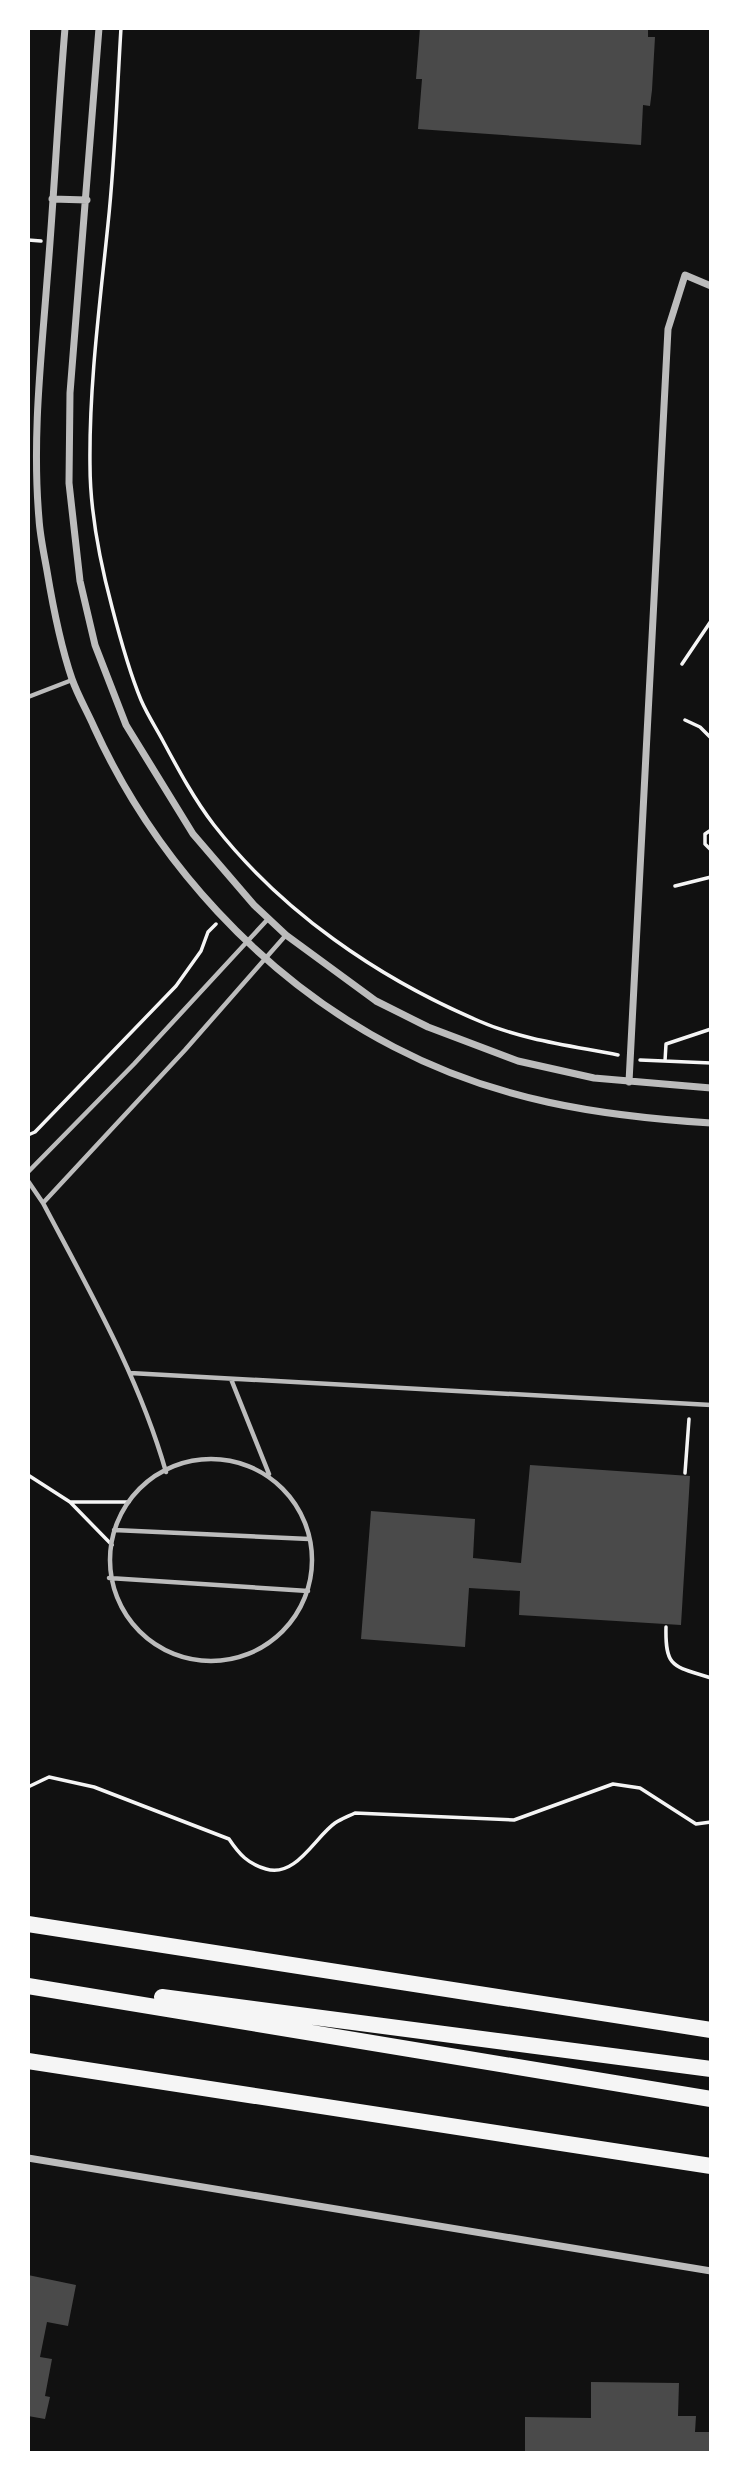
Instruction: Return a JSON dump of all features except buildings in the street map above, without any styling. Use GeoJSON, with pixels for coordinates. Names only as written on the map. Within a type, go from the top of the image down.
{"type":"FeatureCollection","features":[{"type":"Feature","properties":{"kind":"highway"},"geometry":{"type":"LineString","coordinates":[[28,1924],[711,2030]]}},
{"type":"Feature","properties":{"kind":"highway"},"geometry":{"type":"LineString","coordinates":[[28,1980],[711,2069]]}},
{"type":"Feature","properties":{"kind":"highway"},"geometry":{"type":"LineString","coordinates":[[28,1986],[711,2099]]}},
{"type":"Feature","properties":{"kind":"highway"},"geometry":{"type":"LineString","coordinates":[[28,2061],[711,2166]]}},
{"type":"Feature","properties":{"kind":"street"},"geometry":{"type":"LineString","coordinates":[[65,28],[36,432],[39,522],[55,619],[72,680],[109,759],[134,802],[179,869],[247,941],[353,1024],[397,1049],[478,1082],[573,1109],[711,1123]]}},
{"type":"Feature","properties":{"kind":"street"},"geometry":{"type":"LineString","coordinates":[[99,28],[70,393],[69,483],[80,580],[95,645],[126,725],[193,834],[244,894],[286,935],[376,1001],[428,1027],[518,1061],[561,1072],[629,1082],[711,1088]]}},
{"type":"Feature","properties":{"kind":"street"},"geometry":{"type":"LineString","coordinates":[[52,198],[87,200]]}},
{"type":"Feature","properties":{"kind":"street"},"geometry":{"type":"LineString","coordinates":[[629,1082],[668,328],[685,275],[711,286]]}},
{"type":"Feature","properties":{"kind":"street"},"geometry":{"type":"LineString","coordinates":[[28,2158],[711,2271]]}},
{"type":"Feature","properties":{"kind":"lane"},"geometry":{"type":"LineString","coordinates":[[28,697],[72,680]]}},
{"type":"Feature","properties":{"kind":"lane"},"geometry":{"type":"LineString","coordinates":[[28,1172],[134,1064],[268,918]]}},
{"type":"Feature","properties":{"kind":"lane"},"geometry":{"type":"LineString","coordinates":[[43,1203],[286,935]]}},
{"type":"Feature","properties":{"kind":"lane"},"geometry":{"type":"LineString","coordinates":[[28,1181],[43,1203],[131,1373],[155,1432],[166,1472]]}},
{"type":"Feature","properties":{"kind":"lane"},"geometry":{"type":"LineString","coordinates":[[131,1373],[711,1405]]}},
{"type":"Feature","properties":{"kind":"lane"},"geometry":{"type":"LineString","coordinates":[[230,1378],[269,1475]]}},
{"type":"Feature","properties":{"kind":"lane"},"geometry":{"type":"LineString","coordinates":[[198,1458],[232,1460],[269,1475],[290,1495],[306,1524],[313,1558],[308,1591],[292,1621],[268,1644],[237,1658],[203,1662],[170,1654],[142,1636],[120,1610],[109,1578],[115,1521],[143,1481],[198,1458]]}},
{"type":"Feature","properties":{"kind":"lane"},"geometry":{"type":"LineString","coordinates":[[114,1530],[309,1539]]}},
{"type":"Feature","properties":{"kind":"lane"},"geometry":{"type":"LineString","coordinates":[[109,1578],[308,1591]]}},
{"type":"Feature","properties":{"kind":"path"},"geometry":{"type":"LineString","coordinates":[[121,28],[90,466],[95,523],[106,583],[121,641],[142,701],[173,760],[212,822],[286,902],[340,945],[413,989],[481,1023],[543,1040],[631,1058],[711,1063]]}},
{"type":"Feature","properties":{"kind":"path"},"geometry":{"type":"LineString","coordinates":[[28,240],[50,242]]}},
{"type":"Feature","properties":{"kind":"path"},"geometry":{"type":"LineString","coordinates":[[83,245],[105,247]]}},
{"type":"Feature","properties":{"kind":"path"},"geometry":{"type":"LineString","coordinates":[[682,664],[711,621]]}},
{"type":"Feature","properties":{"kind":"path"},"geometry":{"type":"LineString","coordinates":[[685,720],[711,736],[711,744]]}},
{"type":"Feature","properties":{"kind":"path"},"geometry":{"type":"LineString","coordinates":[[711,830],[705,834],[705,844],[711,850]]}},
{"type":"Feature","properties":{"kind":"path"},"geometry":{"type":"LineString","coordinates":[[244,894],[261,876]]}},
{"type":"Feature","properties":{"kind":"path"},"geometry":{"type":"LineString","coordinates":[[675,886],[711,877]]}},
{"type":"Feature","properties":{"kind":"path"},"geometry":{"type":"LineString","coordinates":[[28,1135],[35,1132],[176,986],[201,951],[208,932],[223,916]]}},
{"type":"Feature","properties":{"kind":"path"},"geometry":{"type":"LineString","coordinates":[[665,1061],[666,1044],[711,1029]]}},
{"type":"Feature","properties":{"kind":"path"},"geometry":{"type":"LineString","coordinates":[[685,1473],[689,1419]]}},
{"type":"Feature","properties":{"kind":"path"},"geometry":{"type":"LineString","coordinates":[[28,1475],[70,1502],[112,1545]]}},
{"type":"Feature","properties":{"kind":"path"},"geometry":{"type":"LineString","coordinates":[[70,1502],[129,1502]]}},
{"type":"Feature","properties":{"kind":"path"},"geometry":{"type":"LineString","coordinates":[[666,1627],[665,1652],[671,1662],[711,1678]]}},
{"type":"Feature","properties":{"kind":"path"},"geometry":{"type":"LineString","coordinates":[[28,1787],[49,1777],[94,1787],[229,1839],[239,1854],[253,1866],[274,1872],[294,1864],[335,1823],[355,1813],[514,1820],[613,1784],[640,1788],[696,1824],[711,1822]]}}]}
